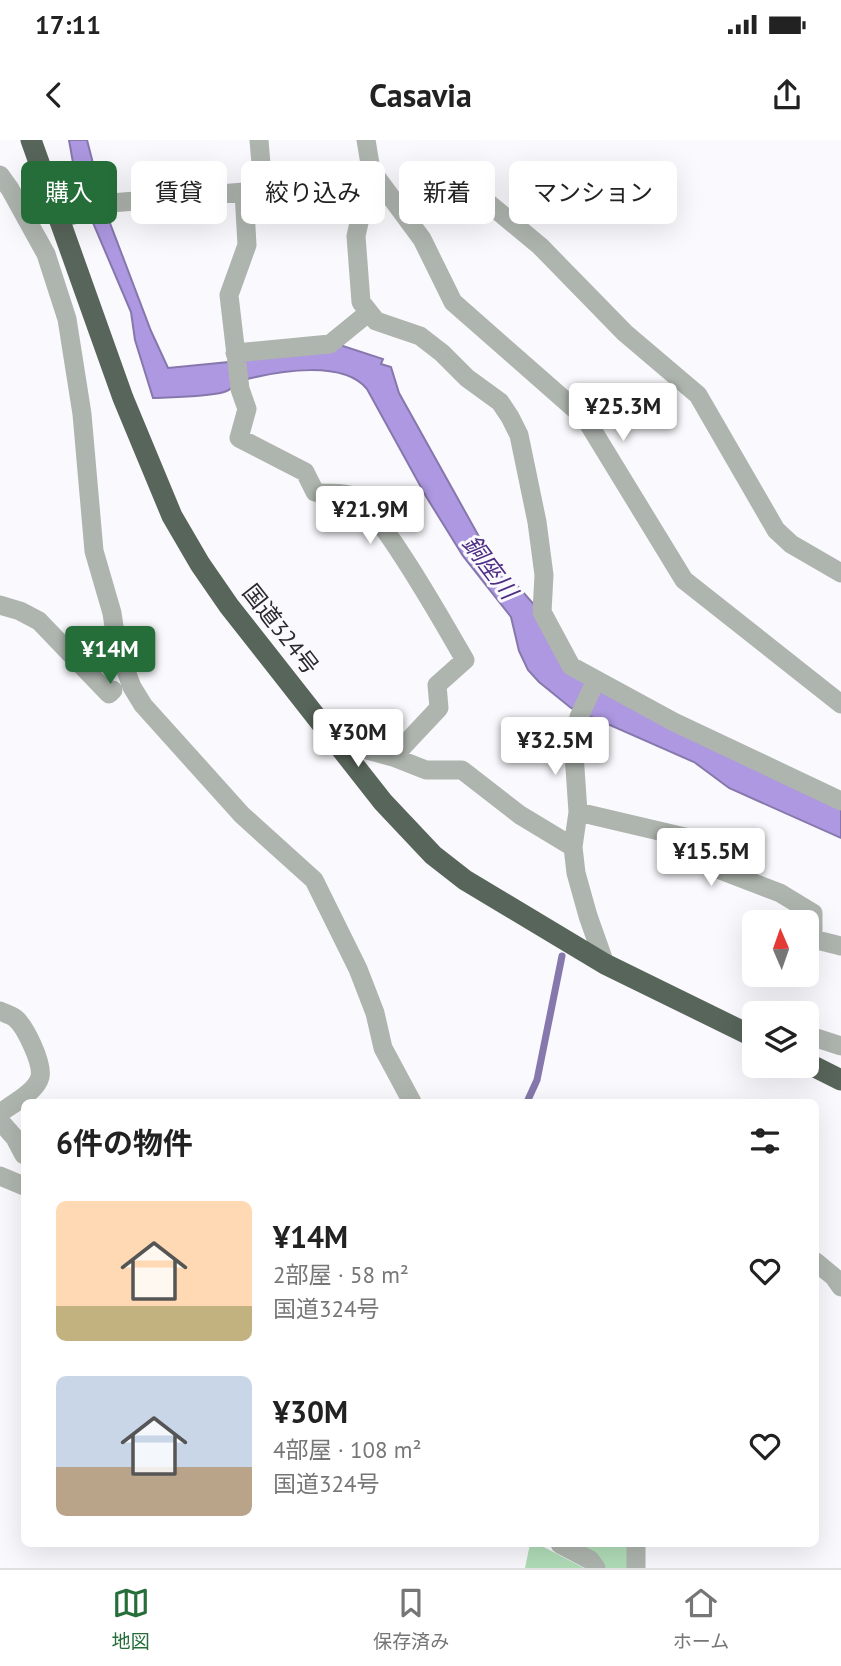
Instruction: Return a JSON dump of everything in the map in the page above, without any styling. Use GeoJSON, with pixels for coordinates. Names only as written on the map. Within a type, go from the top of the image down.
{"type":"FeatureCollection","features":[{"type":"Feature","properties":{"kind":"highway","name":"国道324号"},"geometry":{"type":"LineString","coordinates":[[31,140],[38,161]]}},
{"type":"Feature","properties":{"kind":"highway","name":"国道324号"},"geometry":{"type":"LineString","coordinates":[[59,224],[123,398],[172,516],[229,606],[383,802],[433,855],[465,880],[605,964],[742,1031]]}},
{"type":"Feature","properties":{"kind":"highway"},"geometry":{"type":"LineString","coordinates":[[819,1069],[841,1080]]}},
{"type":"Feature","properties":{"kind":"street"},"geometry":{"type":"LineString","coordinates":[[256,161],[259,140]]}},
{"type":"Feature","properties":{"kind":"street"},"geometry":{"type":"LineString","coordinates":[[366,140],[370,161]]}},
{"type":"Feature","properties":{"kind":"street"},"geometry":{"type":"LineString","coordinates":[[0,175],[46,254],[67,320],[82,414],[94,551],[112,613],[117,647],[132,687],[144,705],[238,810],[314,880],[358,970],[375,1013],[383,1048],[410,1099]]}},
{"type":"Feature","properties":{"kind":"street"},"geometry":{"type":"LineString","coordinates":[[385,190],[422,239],[453,302],[585,418],[684,580],[841,704]]}},
{"type":"Feature","properties":{"kind":"street"},"geometry":{"type":"LineString","coordinates":[[117,202],[241,191]]}},
{"type":"Feature","properties":{"kind":"street"},"geometry":{"type":"LineString","coordinates":[[495,209],[540,246],[625,333],[698,395],[776,530],[791,544],[841,573]]}},
{"type":"Feature","properties":{"kind":"street"},"geometry":{"type":"LineString","coordinates":[[249,224],[247,244],[229,295],[240,389],[247,409],[239,438],[305,472],[315,492],[350,495],[366,506],[399,550],[465,660],[437,685],[439,708],[393,757]]}},
{"type":"Feature","properties":{"kind":"street"},"geometry":{"type":"LineString","coordinates":[[359,224],[356,236],[361,302],[368,313],[376,321],[420,336],[442,353],[467,378],[500,402],[519,435],[537,522],[544,575],[542,612],[571,666],[674,722],[841,801]]}},
{"type":"Feature","properties":{"kind":"street"},"geometry":{"type":"LineString","coordinates":[[236,355],[330,344],[368,313]]}},
{"type":"Feature","properties":{"kind":"street"},"geometry":{"type":"LineString","coordinates":[[0,605],[39,621],[109,694],[113,690]]}},
{"type":"Feature","properties":{"kind":"street"},"geometry":{"type":"LineString","coordinates":[[596,680],[579,717],[573,739],[578,812],[573,847],[576,873],[605,964]]}},
{"type":"Feature","properties":{"kind":"street"},"geometry":{"type":"LineString","coordinates":[[334,741],[426,769],[462,770],[520,815],[573,847]]}},
{"type":"Feature","properties":{"kind":"street"},"geometry":{"type":"LineString","coordinates":[[578,812],[706,842],[707,865],[780,893],[813,913],[813,939],[841,946]]}},
{"type":"Feature","properties":{"kind":"street"},"geometry":{"type":"LineString","coordinates":[[0,1011],[16,1018],[40,1063],[40,1078],[31,1090],[0,1113]]}},
{"type":"Feature","properties":{"kind":"street"},"geometry":{"type":"LineString","coordinates":[[819,1039],[841,1046]]}},
{"type":"Feature","properties":{"kind":"street"},"geometry":{"type":"LineString","coordinates":[[0,1121],[21,1149]]}},
{"type":"Feature","properties":{"kind":"street"},"geometry":{"type":"LineString","coordinates":[[0,1176],[21,1185]]}},
{"type":"Feature","properties":{"kind":"street"},"geometry":{"type":"LineString","coordinates":[[819,1264],[841,1287]]}},
{"type":"Feature","properties":{"kind":"street"},"geometry":{"type":"LineString","coordinates":[[566,1547],[590,1560],[596,1568]]}},
{"type":"Feature","properties":{"kind":"street"},"geometry":{"type":"LineString","coordinates":[[636,1547],[636,1568]]}},
{"type":"Feature","properties":{"kind":"green space"},"geometry":{"type":"Polygon","coordinates":[[[529,1547],[544,1547],[584,1568],[525,1568],[529,1547]]]}},
{"type":"Feature","properties":{"kind":"green space"},"geometry":{"type":"Polygon","coordinates":[[[582,1547],[628,1547],[628,1568],[605,1568],[582,1547]]]}},
{"type":"Feature","properties":{"kind":"water"},"geometry":{"type":"Polygon","coordinates":[[[69,140],[87,140],[92,161],[73,161],[69,140]]]}},
{"type":"Feature","properties":{"kind":"water","name":"銅座川"},"geometry":{"type":"Polygon","coordinates":[[[94,224],[110,224],[168,368],[229,362],[340,345],[383,359],[381,364],[391,367],[399,393],[487,551],[537,608],[552,647],[841,807],[841,838],[729,788],[694,762],[571,708],[539,682],[528,670],[519,651],[511,617],[463,556],[427,498],[367,389],[356,380],[327,371],[293,371],[247,379],[217,394],[153,398],[135,340],[131,312],[94,224]]]}},
{"type":"Feature","properties":{"kind":"waterway"},"geometry":{"type":"LineString","coordinates":[[528,1099],[537,1080],[562,956]]}}]}
